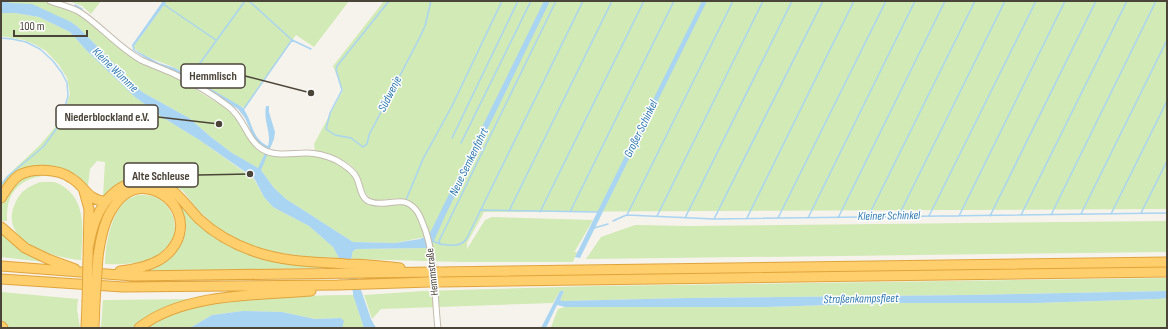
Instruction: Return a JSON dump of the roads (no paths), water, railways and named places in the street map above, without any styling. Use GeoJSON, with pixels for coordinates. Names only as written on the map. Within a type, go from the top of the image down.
{"type":"FeatureCollection","features":[{"type":"Feature","properties":{"kind":"highway"},"geometry":{"type":"LineString","coordinates":[[1,198],[13,180],[20,174],[48,170],[65,174],[72,178],[95,200],[105,201]]}},
{"type":"Feature","properties":{"kind":"highway"},"geometry":{"type":"LineString","coordinates":[[89,244],[94,222],[105,201],[126,185],[146,180],[170,188],[199,219],[222,237],[243,248],[282,259],[330,263],[370,269],[432,272],[1167,262]]}},
{"type":"Feature","properties":{"kind":"highway"},"geometry":{"type":"LineString","coordinates":[[65,271],[80,270],[127,270],[148,265],[161,259],[172,250],[178,240],[180,228],[179,216],[176,208],[163,194],[154,190],[142,188],[132,190],[119,199],[110,212],[93,257],[91,302],[86,328]]}},
{"type":"Feature","properties":{"kind":"highway"},"geometry":{"type":"LineString","coordinates":[[83,190],[90,209],[89,244],[93,257]]}},
{"type":"Feature","properties":{"kind":"highway"},"geometry":{"type":"LineString","coordinates":[[1,227],[25,248],[80,270]]}},
{"type":"Feature","properties":{"kind":"highway"},"geometry":{"type":"LineString","coordinates":[[1,266],[133,276],[331,274],[370,269]]}},
{"type":"Feature","properties":{"kind":"highway"},"geometry":{"type":"LineString","coordinates":[[1,279],[123,287],[338,287],[434,282],[1167,272]]}},
{"type":"Feature","properties":{"kind":"highway"},"geometry":{"type":"LineString","coordinates":[[139,328],[165,312],[193,303],[221,298],[338,287]]}},
{"type":"Feature","properties":{"kind":"highway"},"geometry":{"type":"LineString","coordinates":[[91,302],[94,328]]}},
{"type":"Feature","properties":{"kind":"street","name":"Hemmstraße"},"geometry":{"type":"LineString","coordinates":[[50,1],[82,14],[117,44],[141,60],[185,79],[230,107],[240,118],[257,145],[263,150],[286,154],[316,154],[335,160],[354,173],[358,179],[364,197],[370,202],[379,204],[400,201],[406,203],[417,211],[427,236],[433,259],[438,328]]}},
{"type":"Feature","properties":{"kind":"water"},"geometry":{"type":"Polygon","coordinates":[[[1,1],[32,4],[71,22],[78,27],[142,92],[189,118],[232,153],[258,168],[267,149],[254,138],[245,118],[238,109],[177,72],[150,61],[133,50],[132,45],[163,1],[167,1],[134,46],[135,50],[159,63],[175,68],[242,107],[246,112],[258,139],[268,146],[269,137],[265,112],[266,106],[269,106],[269,112],[275,132],[274,139],[261,170],[274,188],[286,199],[353,242],[395,243],[420,239],[429,235],[544,1],[550,1],[432,245],[429,248],[357,249],[353,252],[351,261],[371,319],[376,328],[364,328],[343,261],[339,258],[333,247],[309,226],[273,207],[264,197],[254,178],[201,141],[162,117],[135,97],[87,51],[70,32],[39,17],[15,13],[1,13],[1,1]]]}},
{"type":"Feature","properties":{"kind":"water","name":"Großer Schinkel"},"geometry":{"type":"Polygon","coordinates":[[[702,1],[707,1],[580,258],[575,257],[702,1]]]}},
{"type":"Feature","properties":{"kind":"water","name":"Straßenkampsfleet"},"geometry":{"type":"Polygon","coordinates":[[[560,291],[564,291],[560,300],[563,301],[1167,291],[1167,298],[1036,303],[894,303],[767,307],[565,307],[557,305],[546,328],[541,328],[560,291]]]}},
{"type":"Feature","properties":{"kind":"water"},"geometry":{"type":"Polygon","coordinates":[[[243,311],[282,312],[315,319],[341,318],[344,321],[342,328],[190,328],[212,315],[243,311]]]}},
{"type":"Feature","properties":{"kind":"waterway"},"geometry":{"type":"LineString","coordinates":[[190,77],[245,1]]}},
{"type":"Feature","properties":{"kind":"waterway"},"geometry":{"type":"LineString","coordinates":[[249,1],[292,40],[311,49]]}},
{"type":"Feature","properties":{"kind":"waterway","name":"Südwenje"},"geometry":{"type":"LineString","coordinates":[[389,1],[337,66],[336,70],[342,90],[330,113],[326,129],[335,135],[351,138],[363,147],[367,144],[369,135],[419,39],[425,26],[431,1]]}},
{"type":"Feature","properties":{"kind":"waterway"},"geometry":{"type":"LineString","coordinates":[[406,200],[423,159],[452,106],[502,1]]}},
{"type":"Feature","properties":{"kind":"waterway"},"geometry":{"type":"LineString","coordinates":[[452,138],[518,1]]}},
{"type":"Feature","properties":{"kind":"waterway"},"geometry":{"type":"LineString","coordinates":[[461,143],[531,1]]}},
{"type":"Feature","properties":{"kind":"waterway","name":"Neue Semkenfahrt"},"geometry":{"type":"LineString","coordinates":[[556,1],[439,241],[440,244],[458,245],[467,238],[583,1]]}},
{"type":"Feature","properties":{"kind":"waterway"},"geometry":{"type":"LineString","coordinates":[[509,211],[612,1]]}},
{"type":"Feature","properties":{"kind":"waterway"},"geometry":{"type":"LineString","coordinates":[[540,212],[644,1]]}},
{"type":"Feature","properties":{"kind":"waterway"},"geometry":{"type":"LineString","coordinates":[[570,212],[674,1]]}},
{"type":"Feature","properties":{"kind":"waterway"},"geometry":{"type":"LineString","coordinates":[[627,215],[733,1]]}},
{"type":"Feature","properties":{"kind":"waterway"},"geometry":{"type":"LineString","coordinates":[[657,216],[763,1]]}},
{"type":"Feature","properties":{"kind":"waterway"},"geometry":{"type":"LineString","coordinates":[[685,218],[792,1]]}},
{"type":"Feature","properties":{"kind":"waterway"},"geometry":{"type":"LineString","coordinates":[[714,219],[823,1]]}},
{"type":"Feature","properties":{"kind":"waterway"},"geometry":{"type":"LineString","coordinates":[[747,218],[854,1]]}},
{"type":"Feature","properties":{"kind":"waterway"},"geometry":{"type":"LineString","coordinates":[[778,218],[886,1]]}},
{"type":"Feature","properties":{"kind":"waterway"},"geometry":{"type":"LineString","coordinates":[[808,218],[915,1]]}},
{"type":"Feature","properties":{"kind":"waterway"},"geometry":{"type":"LineString","coordinates":[[838,218],[945,1]]}},
{"type":"Feature","properties":{"kind":"waterway"},"geometry":{"type":"LineString","coordinates":[[868,217],[975,1]]}},
{"type":"Feature","properties":{"kind":"waterway"},"geometry":{"type":"LineString","coordinates":[[898,217],[1005,1]]}},
{"type":"Feature","properties":{"kind":"waterway"},"geometry":{"type":"LineString","coordinates":[[929,216],[1036,1]]}},
{"type":"Feature","properties":{"kind":"waterway"},"geometry":{"type":"LineString","coordinates":[[959,216],[1065,1]]}},
{"type":"Feature","properties":{"kind":"waterway"},"geometry":{"type":"LineString","coordinates":[[990,216],[1096,1]]}},
{"type":"Feature","properties":{"kind":"waterway"},"geometry":{"type":"LineString","coordinates":[[1021,215],[1127,1]]}},
{"type":"Feature","properties":{"kind":"waterway"},"geometry":{"type":"LineString","coordinates":[[1051,215],[1156,1]]}},
{"type":"Feature","properties":{"kind":"waterway"},"geometry":{"type":"LineString","coordinates":[[163,4],[216,40]]}},
{"type":"Feature","properties":{"kind":"waterway"},"geometry":{"type":"LineString","coordinates":[[75,5],[82,9]]}},
{"type":"Feature","properties":{"kind":"waterway"},"geometry":{"type":"LineString","coordinates":[[1,38],[26,42],[40,49],[53,61],[62,73],[67,83],[68,96],[60,124],[43,147],[8,176],[1,185]]}},
{"type":"Feature","properties":{"kind":"waterway"},"geometry":{"type":"LineString","coordinates":[[243,110],[292,40]]}},
{"type":"Feature","properties":{"kind":"waterway"},"geometry":{"type":"LineString","coordinates":[[1081,214],[1167,40]]}},
{"type":"Feature","properties":{"kind":"waterway"},"geometry":{"type":"LineString","coordinates":[[1111,214],[1167,101]]}},
{"type":"Feature","properties":{"kind":"waterway"},"geometry":{"type":"LineString","coordinates":[[1141,213],[1167,161]]}},
{"type":"Feature","properties":{"kind":"waterway"},"geometry":{"type":"LineString","coordinates":[[480,210],[598,212]]}},
{"type":"Feature","properties":{"kind":"waterway","name":"Kleiner Schinkel"},"geometry":{"type":"LineString","coordinates":[[613,221],[627,215],[714,219],[1167,213]]}},
{"type":"Feature","properties":{"kind":"waterway","name":"Kleiner Schinkel"},"geometry":{"type":"LineString","coordinates":[[594,228],[608,224]]}},
{"type":"Feature","properties":{"kind":"waterway"},"geometry":{"type":"LineString","coordinates":[[433,241],[440,244]]}},
{"type":"Feature","properties":{"kind":"place","name":"Hemmlisch"},"geometry":{"type":"Point","coordinates":[311,93]}},
{"type":"Feature","properties":{"kind":"place","name":"Niederblockland e.V."},"geometry":{"type":"Point","coordinates":[219,124]}},
{"type":"Feature","properties":{"kind":"place","name":"Alte Schleuse"},"geometry":{"type":"Point","coordinates":[250,174]}},
{"type":"Feature","properties":{"kind":"water label","name":"Kleine Wümme"},"geometry":{"type":"Point","coordinates":[115,70]}}]}
